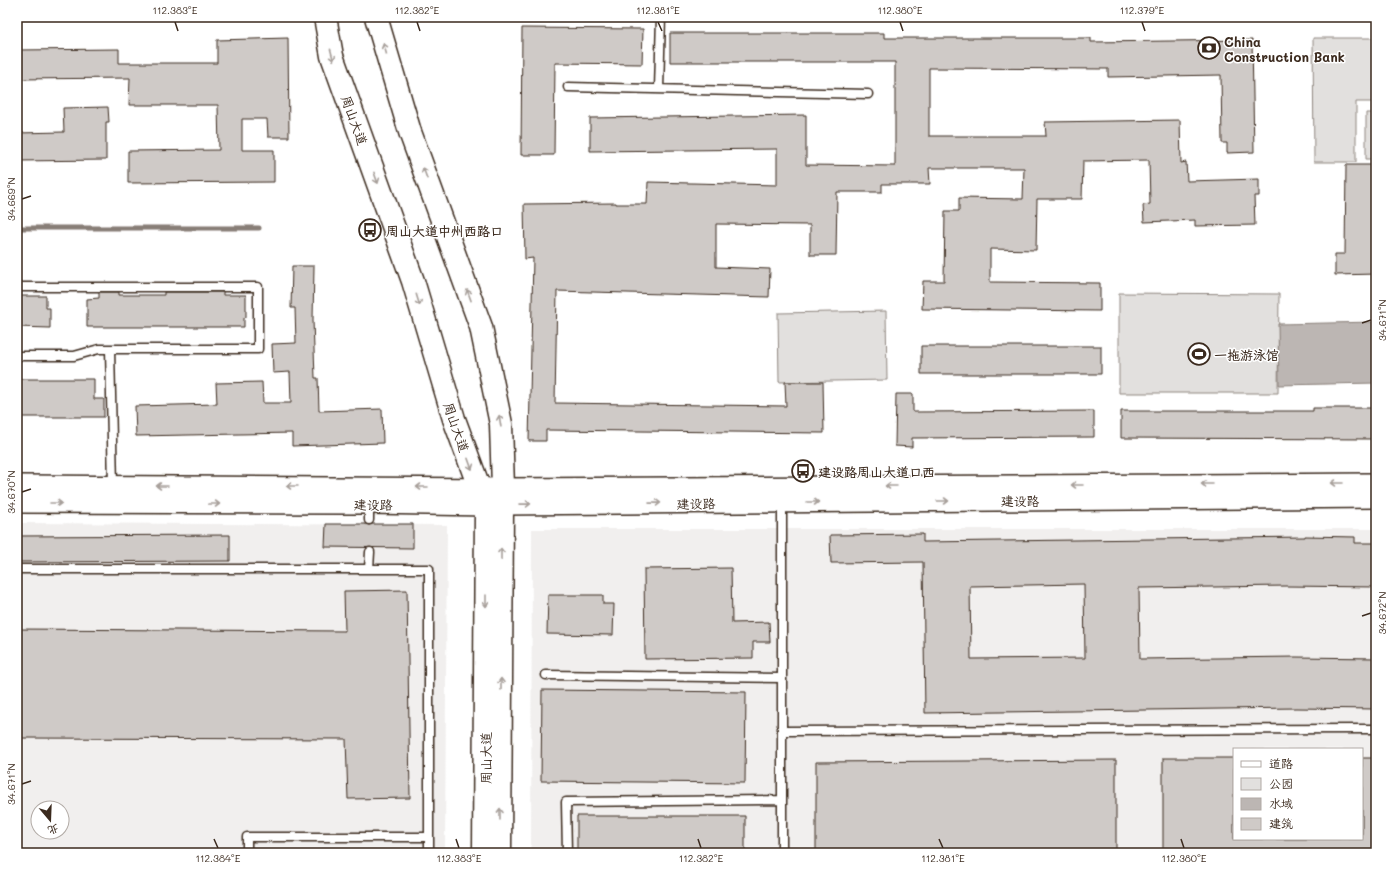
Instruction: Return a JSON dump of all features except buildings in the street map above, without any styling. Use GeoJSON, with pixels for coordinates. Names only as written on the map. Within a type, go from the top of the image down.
{"type":"FeatureCollection","features":[{"type":"Feature","properties":{"kind":"main road","name":"周山大道"},"geometry":{"type":"LineString","coordinates":[[325,17],[332,56],[413,281],[454,419],[492,496],[500,853]]}},
{"type":"Feature","properties":{"kind":"main road","name":"周山大道"},"geometry":{"type":"LineString","coordinates":[[376,17],[410,132],[481,327],[501,424],[492,496],[484,853]]}},
{"type":"Feature","properties":{"kind":"street","name":"建设路"},"geometry":{"type":"LineString","coordinates":[[17,503],[369,504],[492,496],[782,494],[1376,483]]}},
{"type":"Feature","properties":{"kind":"street","name":"建设路"},"geometry":{"type":"LineString","coordinates":[[17,485],[113,486],[369,504]]}},
{"type":"Feature","properties":{"kind":"street","name":"建设路"},"geometry":{"type":"LineString","coordinates":[[782,494],[1376,498]]}},
{"type":"Feature","properties":{"kind":"lane"},"geometry":{"type":"LineString","coordinates":[[659,89],[661,17]]}},
{"type":"Feature","properties":{"kind":"lane"},"geometry":{"type":"LineString","coordinates":[[568,87],[868,94]]}},
{"type":"Feature","properties":{"kind":"lane"},"geometry":{"type":"LineString","coordinates":[[17,287],[258,287],[258,349],[100,348],[74,356],[17,356]]}},
{"type":"Feature","properties":{"kind":"lane"},"geometry":{"type":"LineString","coordinates":[[110,348],[113,486]]}},
{"type":"Feature","properties":{"kind":"lane"},"geometry":{"type":"LineString","coordinates":[[782,494],[782,853]]}},
{"type":"Feature","properties":{"kind":"lane"},"geometry":{"type":"LineString","coordinates":[[369,569],[370,552]]}},
{"type":"Feature","properties":{"kind":"lane"},"geometry":{"type":"LineString","coordinates":[[17,569],[429,569],[429,853]]}},
{"type":"Feature","properties":{"kind":"lane"},"geometry":{"type":"LineString","coordinates":[[546,675],[782,678]]}},
{"type":"Feature","properties":{"kind":"lane"},"geometry":{"type":"LineString","coordinates":[[782,731],[1376,729]]}},
{"type":"Feature","properties":{"kind":"lane"},"geometry":{"type":"LineString","coordinates":[[567,853],[566,802],[782,800]]}},
{"type":"Feature","properties":{"kind":"lane"},"geometry":{"type":"LineString","coordinates":[[247,853],[248,837],[429,837]]}},
{"type":"Feature","properties":{"kind":"shaded area"},"geometry":{"type":"Polygon","coordinates":[[[17,523],[447,525],[445,853],[17,853],[17,523]]]}},
{"type":"Feature","properties":{"kind":"shaded area"},"geometry":{"type":"Polygon","coordinates":[[[532,529],[1376,529],[1376,853],[531,853],[532,529]]]}},
{"type":"Feature","properties":{"kind":"green space"},"geometry":{"type":"Polygon","coordinates":[[[1313,38],[1376,38],[1376,102],[1356,102],[1356,162],[1314,162],[1313,38]]]}},
{"type":"Feature","properties":{"kind":"green space"},"geometry":{"type":"Polygon","coordinates":[[[1366,113],[1376,113],[1376,159],[1366,159],[1366,113]]]}},
{"type":"Feature","properties":{"kind":"green space","name":"一拖游泳馆"},"geometry":{"type":"Polygon","coordinates":[[[1119,293],[1279,294],[1278,393],[1119,393],[1119,293]]]}},
{"type":"Feature","properties":{"kind":"green space"},"geometry":{"type":"Polygon","coordinates":[[[886,311],[887,380],[779,382],[778,313],[886,311]]]}},
{"type":"Feature","properties":{"kind":"water"},"geometry":{"type":"Polygon","coordinates":[[[1376,322],[1376,383],[1279,385],[1278,324],[1376,322]]]}},
{"type":"Feature","properties":{"kind":"waterway"},"geometry":{"type":"LineString","coordinates":[[17,228],[259,228]]}},
{"type":"Feature","properties":{"kind":"place","name":"China Construction Bank"},"geometry":{"type":"Point","coordinates":[1209,48]}},
{"type":"Feature","properties":{"kind":"place","name":"周山大道中州西路口"},"geometry":{"type":"Point","coordinates":[370,230]}},
{"type":"Feature","properties":{"kind":"place","name":"一拖游泳馆"},"geometry":{"type":"Point","coordinates":[1199,354]}},
{"type":"Feature","properties":{"kind":"place","name":"建设路周山大道口西"},"geometry":{"type":"Point","coordinates":[803,471]}}]}
